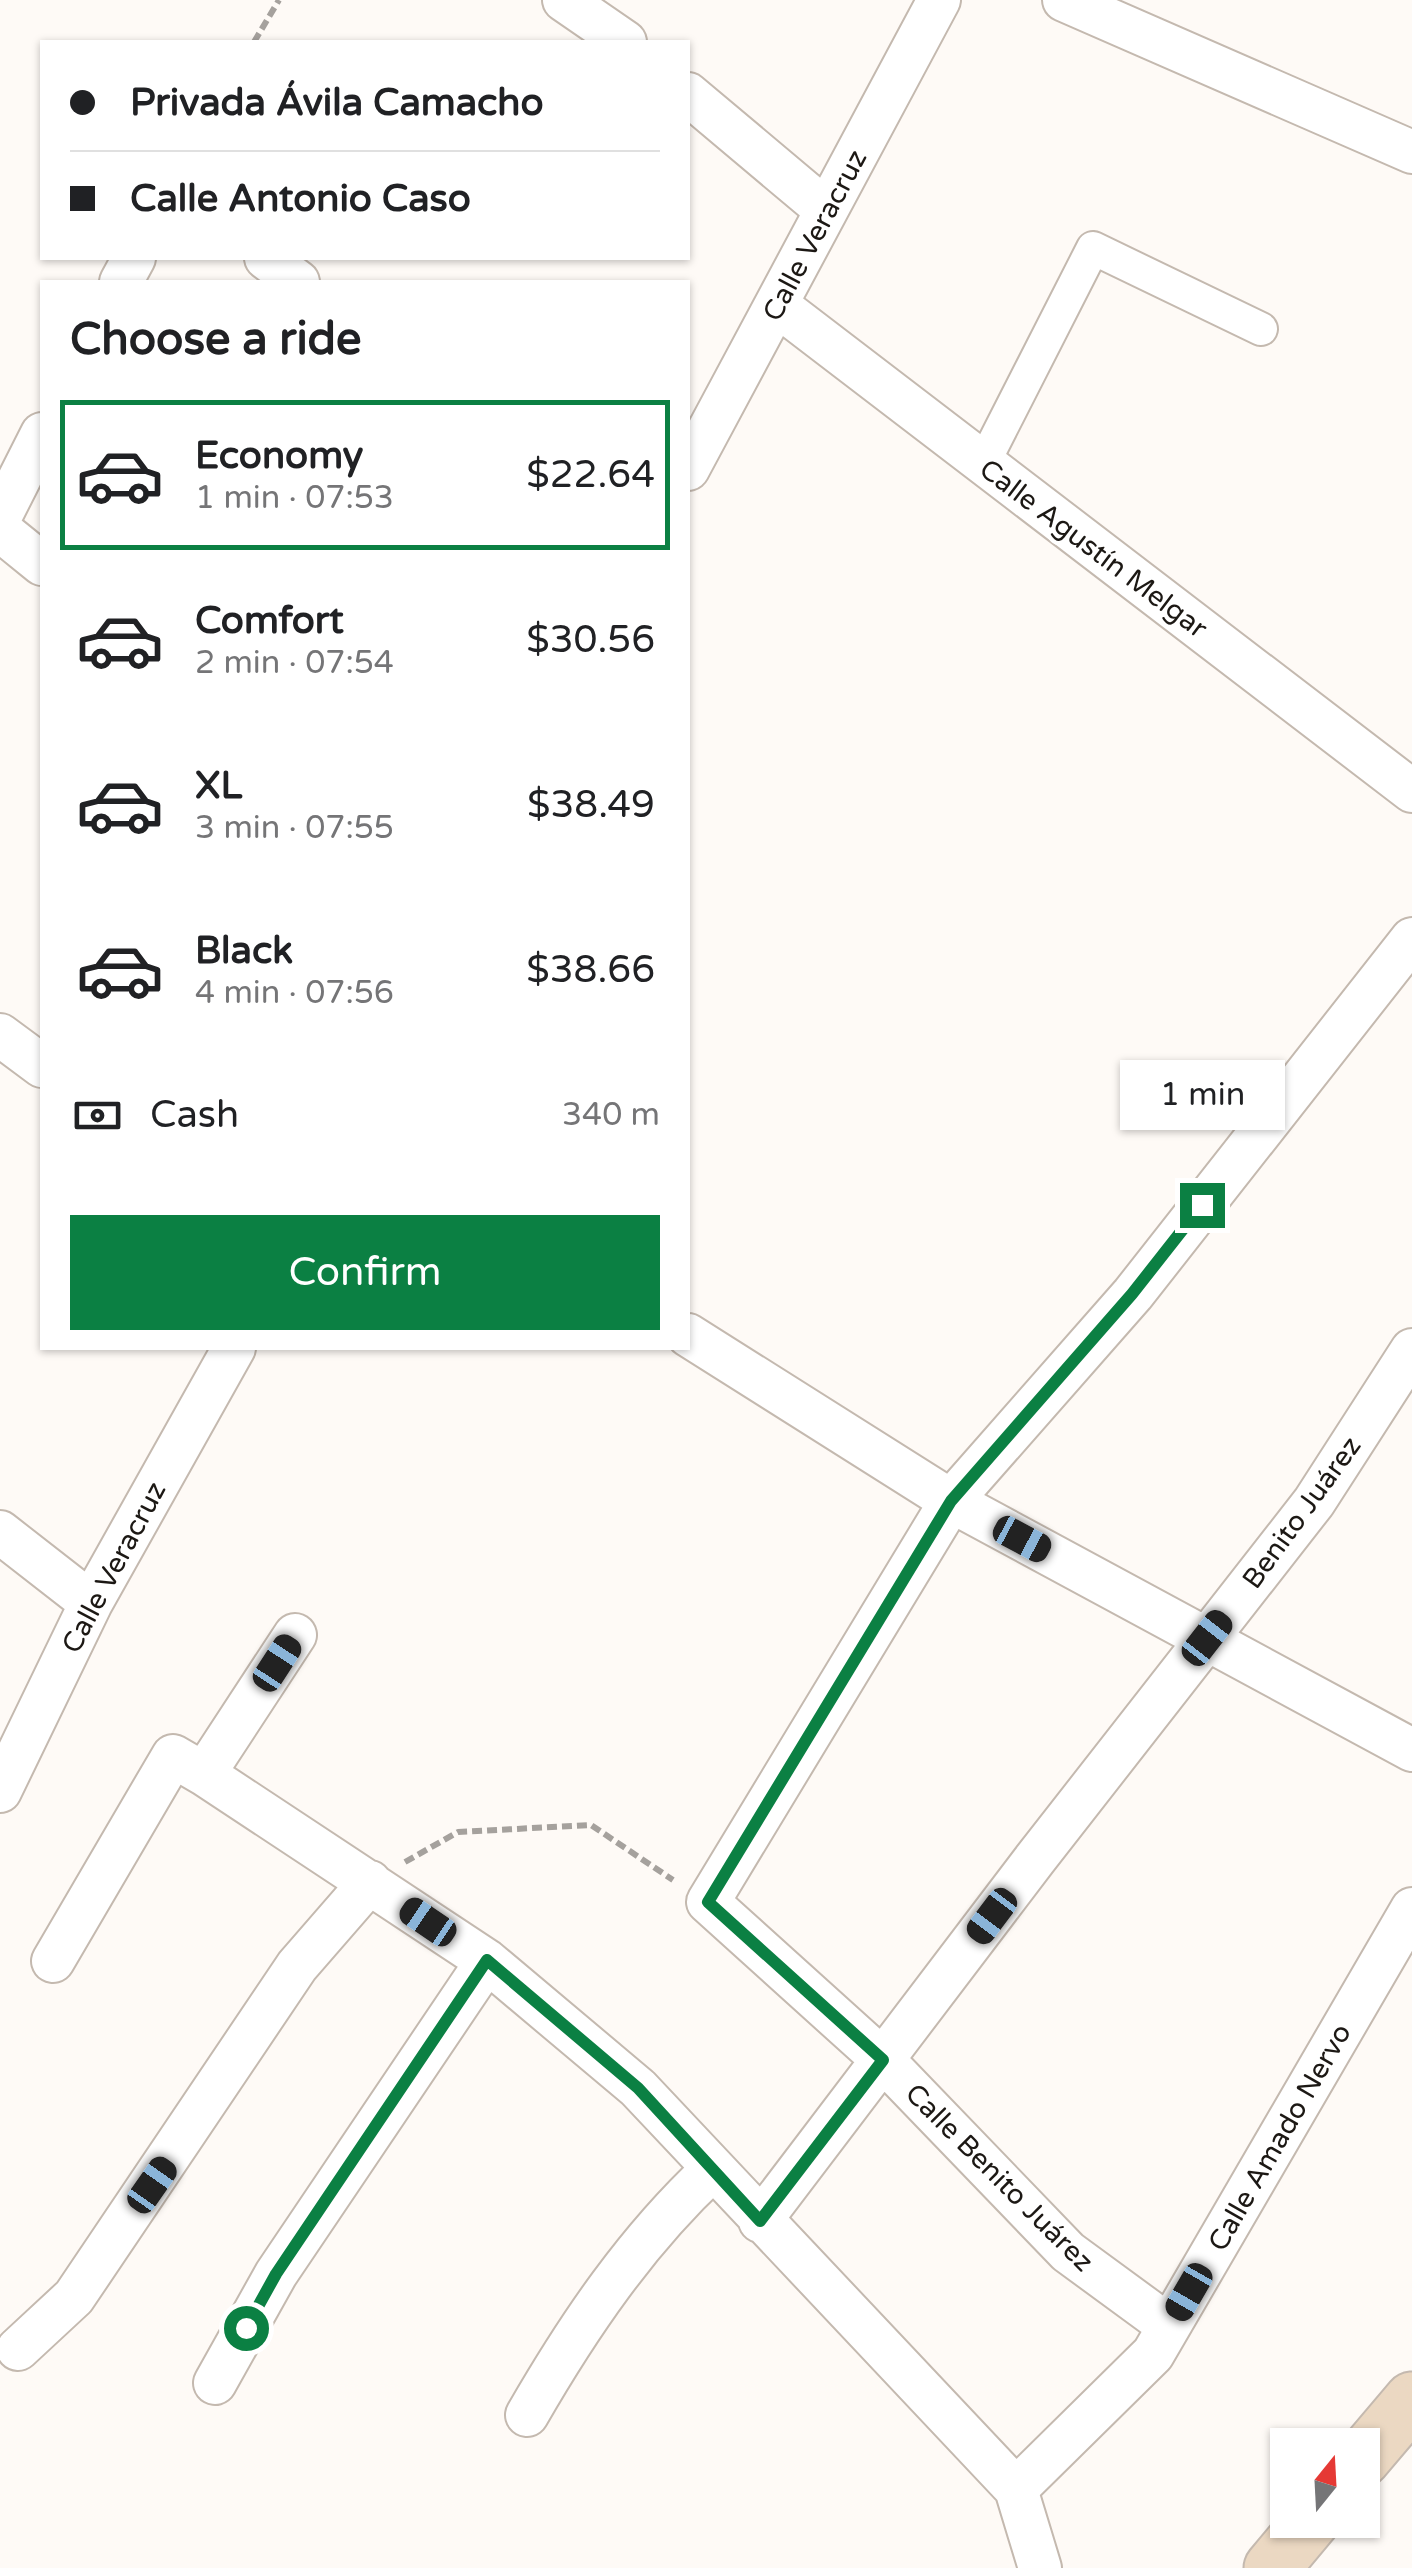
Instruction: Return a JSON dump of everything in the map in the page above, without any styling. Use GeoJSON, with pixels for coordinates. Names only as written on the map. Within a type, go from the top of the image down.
{"type":"FeatureCollection","features":[{"type":"Feature","properties":{"kind":"main road"},"geometry":{"type":"LineString","coordinates":[[1380,2438],[1412,2400]]}},
{"type":"Feature","properties":{"kind":"main road"},"geometry":{"type":"LineString","coordinates":[[1272,2568],[1297,2538]]}},
{"type":"Feature","properties":{"kind":"street"},"geometry":{"type":"LineString","coordinates":[[564,0],[622,40]]}},
{"type":"Feature","properties":{"kind":"street","name":"Calle Veracruz"},"geometry":{"type":"LineString","coordinates":[[690,465],[939,0]]}},
{"type":"Feature","properties":{"kind":"street"},"geometry":{"type":"LineString","coordinates":[[1064,0],[1412,152]]}},
{"type":"Feature","properties":{"kind":"street"},"geometry":{"type":"LineString","coordinates":[[690,96],[826,210]]}},
{"type":"Feature","properties":{"kind":"street"},"geometry":{"type":"LineString","coordinates":[[983,464],[1093,248],[1261,329]]}},
{"type":"Feature","properties":{"kind":"street"},"geometry":{"type":"LineString","coordinates":[[269,260],[295,280]]}},
{"type":"Feature","properties":{"kind":"street","name":"Calle Agustín Melgar"},"geometry":{"type":"LineString","coordinates":[[777,305],[1412,791]]}},
{"type":"Feature","properties":{"kind":"street"},"geometry":{"type":"LineString","coordinates":[[0,517],[40,438]]}},
{"type":"Feature","properties":{"kind":"street"},"geometry":{"type":"LineString","coordinates":[[0,530],[40,562]]}},
{"type":"Feature","properties":{"kind":"street"},"geometry":{"type":"LineString","coordinates":[[708,1902],[951,1501],[1132,1294],[1412,939]]}},
{"type":"Feature","properties":{"kind":"street"},"geometry":{"type":"LineString","coordinates":[[0,1035],[40,1065]]}},
{"type":"Feature","properties":{"kind":"street"},"geometry":{"type":"LineString","coordinates":[[690,1336],[951,1501],[1412,1750]]}},
{"type":"Feature","properties":{"kind":"street","name":"Calle Veracruz"},"geometry":{"type":"LineString","coordinates":[[0,1791],[91,1603],[233,1350]]}},
{"type":"Feature","properties":{"kind":"street","name":"Benito Juárez"},"geometry":{"type":"LineString","coordinates":[[1035,1859],[1314,1502],[1412,1350]]}},
{"type":"Feature","properties":{"kind":"street"},"geometry":{"type":"LineString","coordinates":[[0,1532],[91,1603]]}},
{"type":"Feature","properties":{"kind":"street"},"geometry":{"type":"LineString","coordinates":[[52,1962],[188,1765],[295,1635]]}},
{"type":"Feature","properties":{"kind":"street"},"geometry":{"type":"LineString","coordinates":[[188,1765],[487,1960],[638,2088],[1016,2489],[1040,2568]]}},
{"type":"Feature","properties":{"kind":"street","name":"Calle Benito Juárez"},"geometry":{"type":"LineString","coordinates":[[760,2221],[1035,1859]]}},
{"type":"Feature","properties":{"kind":"street"},"geometry":{"type":"LineString","coordinates":[[18,2349],[74,2297],[297,1966],[370,1882]]}},
{"type":"Feature","properties":{"kind":"street","name":"Calle Benito Juárez"},"geometry":{"type":"LineString","coordinates":[[708,1902],[883,2060],[1068,2252],[1169,2326]]}},
{"type":"Feature","properties":{"kind":"street","name":"Calle Amado Nervo"},"geometry":{"type":"LineString","coordinates":[[1016,2489],[1153,2354],[1412,1909]]}},
{"type":"Feature","properties":{"kind":"street"},"geometry":{"type":"LineString","coordinates":[[215,2382],[276,2274],[487,1960]]}},
{"type":"Feature","properties":{"kind":"street"},"geometry":{"type":"LineString","coordinates":[[526,2416],[575,2333],[640,2246],[662,2217],[712,2170]]}},
{"type":"Feature","properties":{"kind":"path"},"geometry":{"type":"LineString","coordinates":[[255,40],[278,0]]}},
{"type":"Feature","properties":{"kind":"path"},"geometry":{"type":"LineString","coordinates":[[370,1882],[458,1832],[590,1825],[708,1902]]}},
{"type":"Feature","properties":{"kind":"route"},"geometry":{"type":"LineString","coordinates":[[246,2328],[276,2274],[487,1960],[638,2088],[760,2221],[883,2060],[708,1902],[951,1501],[1132,1294],[1202,1205]]}}]}
